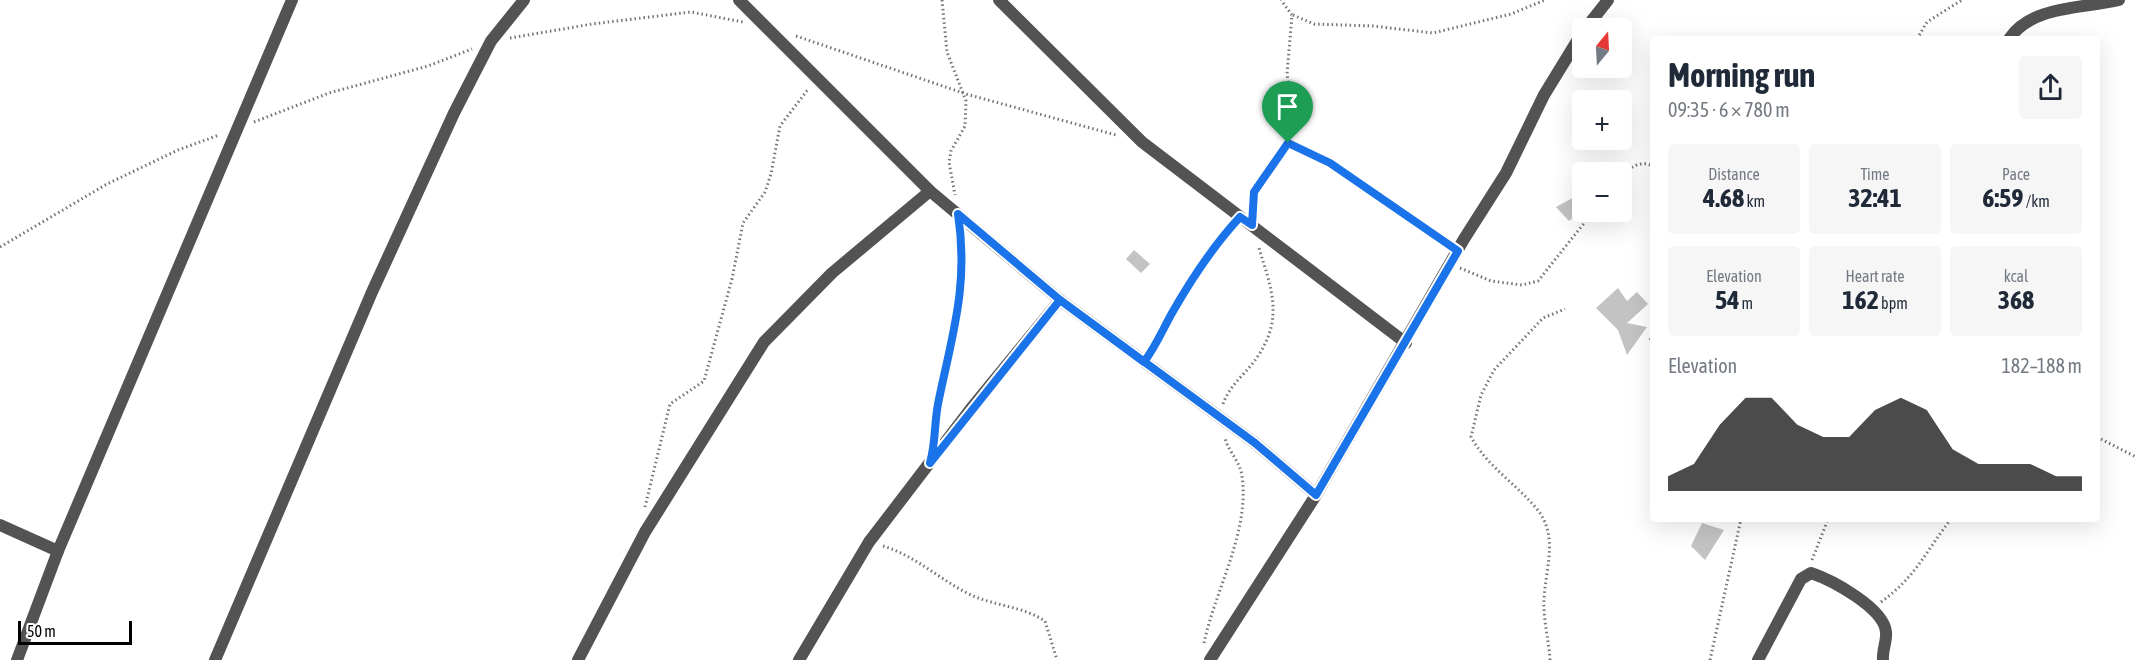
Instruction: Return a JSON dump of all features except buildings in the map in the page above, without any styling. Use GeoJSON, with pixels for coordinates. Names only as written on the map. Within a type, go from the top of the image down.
{"type":"FeatureCollection","features":[{"type":"Feature","properties":{"kind":"street"},"geometry":{"type":"LineString","coordinates":[[17,660],[58,551],[292,0]]}},
{"type":"Feature","properties":{"kind":"street"},"geometry":{"type":"LineString","coordinates":[[215,660],[372,292],[454,113],[491,42],[525,0]]}},
{"type":"Feature","properties":{"kind":"street"},"geometry":{"type":"LineString","coordinates":[[739,0],[930,191],[1060,300],[1222,418],[1316,495]]}},
{"type":"Feature","properties":{"kind":"street"},"geometry":{"type":"LineString","coordinates":[[999,0],[1142,142],[1406,343]]}},
{"type":"Feature","properties":{"kind":"street"},"geometry":{"type":"LineString","coordinates":[[1594,18],[1608,0]]}},
{"type":"Feature","properties":{"kind":"street"},"geometry":{"type":"LineString","coordinates":[[2011,36],[2017,28],[2042,13],[2119,0]]}},
{"type":"Feature","properties":{"kind":"street"},"geometry":{"type":"LineString","coordinates":[[1210,660],[1316,495],[1506,173],[1544,95],[1572,49]]}},
{"type":"Feature","properties":{"kind":"street"},"geometry":{"type":"LineString","coordinates":[[578,660],[645,532],[764,342],[832,273],[930,191]]}},
{"type":"Feature","properties":{"kind":"street"},"geometry":{"type":"LineString","coordinates":[[799,660],[869,542],[974,406],[1060,300]]}},
{"type":"Feature","properties":{"kind":"street"},"geometry":{"type":"LineString","coordinates":[[0,525],[58,551]]}},
{"type":"Feature","properties":{"kind":"street"},"geometry":{"type":"LineString","coordinates":[[1758,660],[1790,598],[1807,573],[1818,575],[1872,608],[1883,619],[1886,633],[1883,660]]}},
{"type":"Feature","properties":{"kind":"path"},"geometry":{"type":"LineString","coordinates":[[937,440],[935,422],[961,299],[963,246],[949,162],[951,151],[964,126],[966,101],[947,52],[942,0]]}},
{"type":"Feature","properties":{"kind":"path"},"geometry":{"type":"LineString","coordinates":[[1281,0],[1292,15],[1314,24],[1373,26],[1433,33],[1511,14],[1545,0]]}},
{"type":"Feature","properties":{"kind":"path"},"geometry":{"type":"LineString","coordinates":[[1919,36],[1928,22],[1962,0]]}},
{"type":"Feature","properties":{"kind":"path"},"geometry":{"type":"LineString","coordinates":[[1203,648],[1214,602],[1235,540],[1242,498],[1241,468],[1228,446],[1222,408],[1229,390],[1258,356],[1275,306],[1252,225],[1254,192],[1288,143],[1287,128],[1292,109],[1287,74],[1292,15]]}},
{"type":"Feature","properties":{"kind":"path"},"geometry":{"type":"LineString","coordinates":[[0,247],[106,184],[178,150],[328,93],[428,66],[491,42]]}},
{"type":"Feature","properties":{"kind":"path"},"geometry":{"type":"LineString","coordinates":[[645,510],[670,404],[681,395],[699,386],[709,367],[732,279],[740,232],[743,223],[765,192],[771,174],[780,126],[817,78]]}},
{"type":"Feature","properties":{"kind":"path"},"geometry":{"type":"LineString","coordinates":[[1288,143],[1330,163],[1458,251]]}},
{"type":"Feature","properties":{"kind":"path"},"geometry":{"type":"LineString","coordinates":[[1632,168],[1644,163],[1650,165]]}},
{"type":"Feature","properties":{"kind":"path"},"geometry":{"type":"LineString","coordinates":[[1144,362],[1156,346],[1191,280],[1221,238],[1240,217]]}},
{"type":"Feature","properties":{"kind":"path"},"geometry":{"type":"LineString","coordinates":[[1451,264],[1491,281],[1522,285],[1538,280],[1585,222]]}},
{"type":"Feature","properties":{"kind":"path"},"geometry":{"type":"LineString","coordinates":[[1550,660],[1544,608],[1550,564],[1549,537],[1537,509],[1506,481],[1478,450],[1471,437],[1481,395],[1494,370],[1543,318],[1565,309]]}},
{"type":"Feature","properties":{"kind":"path"},"geometry":{"type":"LineString","coordinates":[[2100,439],[2136,457]]}},
{"type":"Feature","properties":{"kind":"path"},"geometry":{"type":"LineString","coordinates":[[1710,660],[1740,522]]}},
{"type":"Feature","properties":{"kind":"path"},"geometry":{"type":"LineString","coordinates":[[1807,573],[1827,522]]}},
{"type":"Feature","properties":{"kind":"path"},"geometry":{"type":"LineString","coordinates":[[1872,608],[1906,582],[1925,560],[1937,537],[1949,522]]}},
{"type":"Feature","properties":{"kind":"path"},"geometry":{"type":"LineString","coordinates":[[869,542],[903,553],[971,595],[1035,614],[1045,621],[1057,660]]}},
{"type":"Feature","properties":{"kind":"route"},"geometry":{"type":"LineString","coordinates":[[1288,143],[1254,192],[1252,225],[1240,217],[1221,238],[1191,280],[1156,346],[1144,362],[1060,300],[930,463],[937,440],[935,422],[960,308],[963,246],[958,214],[1060,300],[1102,331],[1144,362],[1183,389],[1255,443],[1316,495],[1458,251],[1330,163],[1288,143]]}}]}
